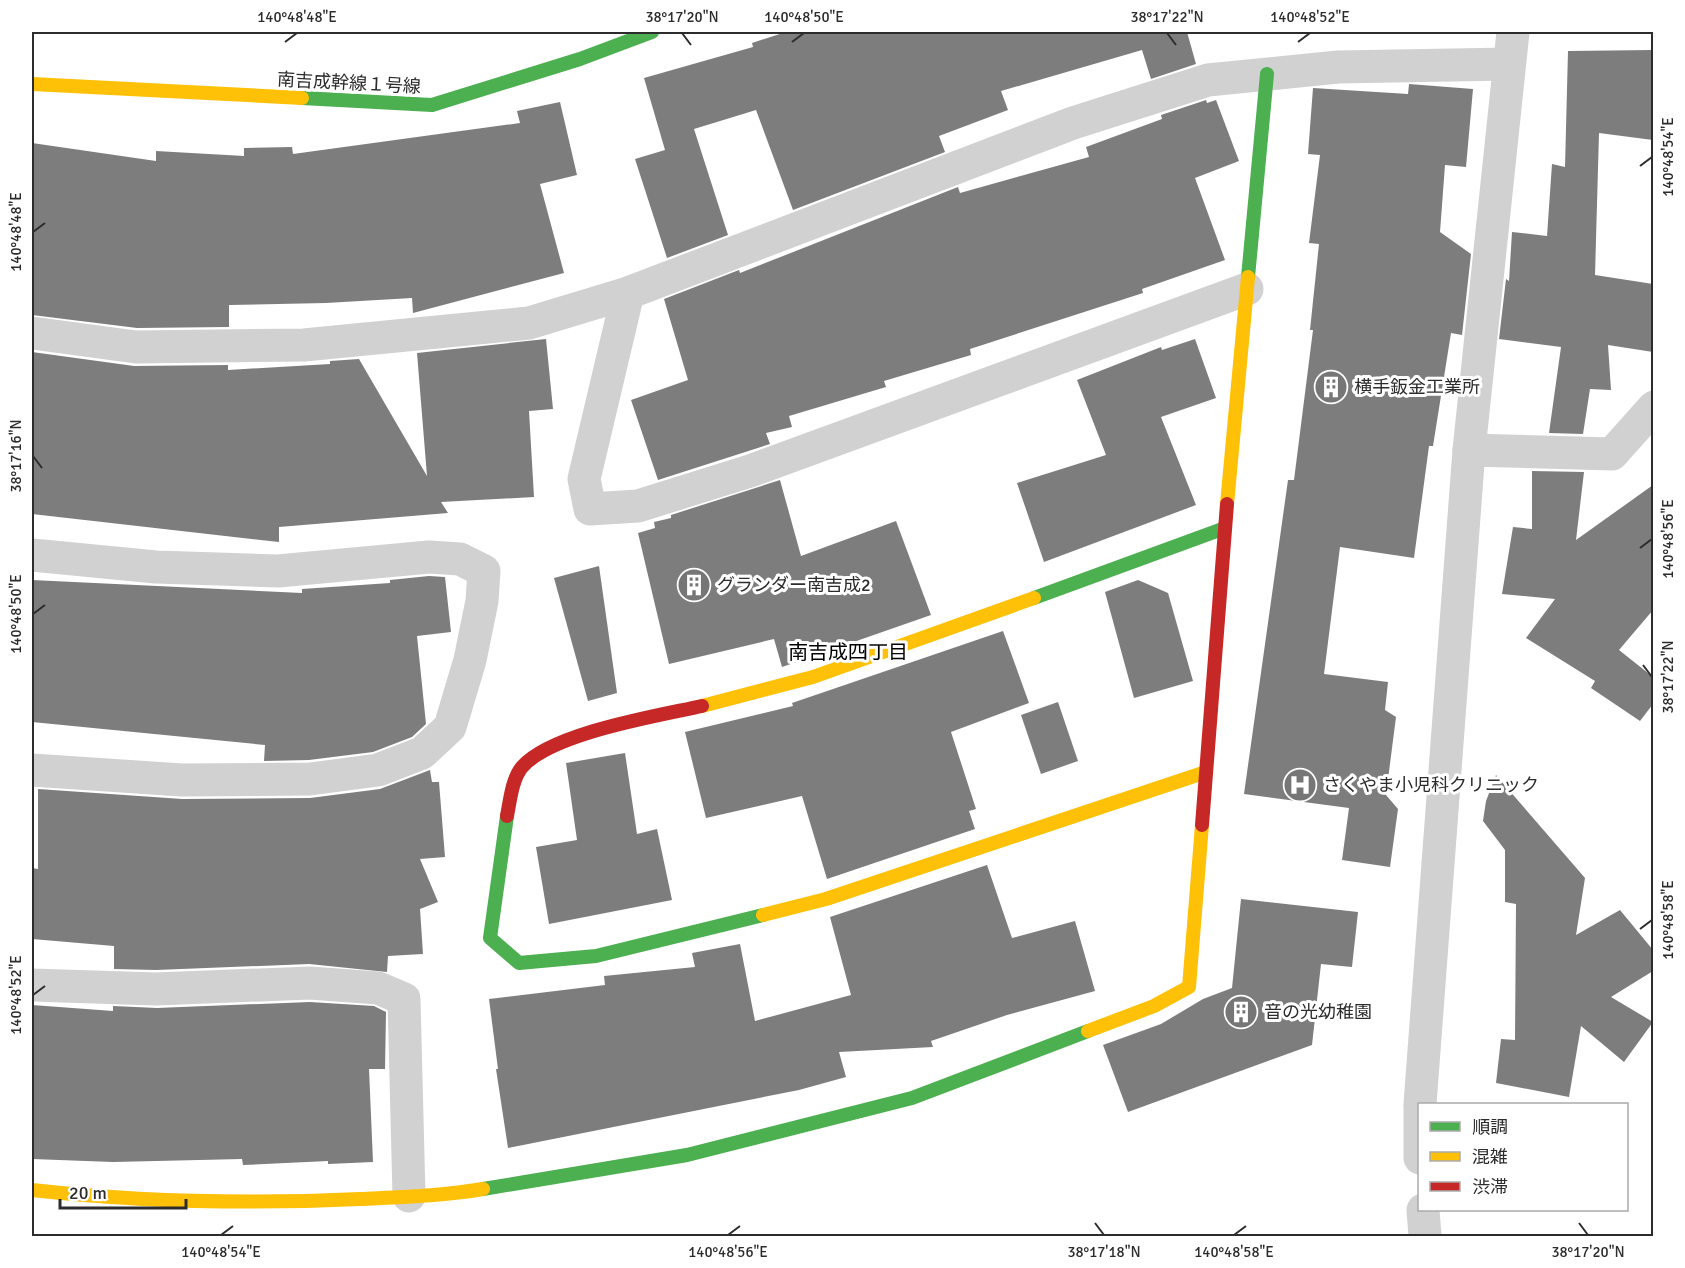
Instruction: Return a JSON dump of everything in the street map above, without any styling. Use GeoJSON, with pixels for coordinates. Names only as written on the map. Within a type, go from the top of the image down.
{"type":"FeatureCollection","features":[{"type":"Feature","properties":{"kind":"street","name":"南吉成幹線１号線"},"geometry":{"type":"LineString","coordinates":[[32,84],[432,105],[580,59],[652,32]]}},
{"type":"Feature","properties":{"kind":"street"},"geometry":{"type":"LineString","coordinates":[[1420,1103],[1469,450],[1512,32]]}},
{"type":"Feature","properties":{"kind":"street"},"geometry":{"type":"LineString","coordinates":[[32,333],[136,346],[304,345],[530,323],[628,292],[1073,123],[1208,80],[1338,67],[1509,64]]}},
{"type":"Feature","properties":{"kind":"street"},"geometry":{"type":"LineString","coordinates":[[32,1190],[95,1197],[295,1202],[454,1194],[687,1155],[912,1098],[1163,1001],[1189,987],[1225,528],[1267,74]]}},
{"type":"Feature","properties":{"kind":"street"},"geometry":{"type":"LineString","coordinates":[[628,292],[584,479],[591,509],[638,506],[750,471],[1247,289]]}},
{"type":"Feature","properties":{"kind":"street"},"geometry":{"type":"LineString","coordinates":[[1469,450],[1612,454],[1653,407]]}},
{"type":"Feature","properties":{"kind":"street"},"geometry":{"type":"LineString","coordinates":[[1206,772],[826,899],[596,956],[519,963],[490,938],[509,806],[520,768],[542,752],[591,733],[759,693],[855,662],[1225,528]]}},
{"type":"Feature","properties":{"kind":"street"},"geometry":{"type":"LineString","coordinates":[[32,555],[156,567],[278,571],[429,557],[460,559],[484,571],[482,602],[470,660],[450,727],[422,753],[378,770],[310,779],[182,780],[32,770]]}},
{"type":"Feature","properties":{"kind":"street"},"geometry":{"type":"LineString","coordinates":[[32,985],[156,989],[310,983],[378,988],[404,999],[409,1196]]}},
{"type":"Feature","properties":{"kind":"street"},"geometry":{"type":"LineString","coordinates":[[1423,1211],[1425,1236]]}},
{"type":"Feature","properties":{"kind":"building"},"geometry":{"type":"Polygon","coordinates":[[[786,32],[1187,32],[1196,64],[1151,79],[1142,50],[1001,91],[1008,110],[939,136],[945,152],[793,210],[756,110],[694,129],[728,235],[667,258],[635,159],[665,150],[644,78],[753,47],[752,43],[786,32]]]}},
{"type":"Feature","properties":{"kind":"building"},"geometry":{"type":"Polygon","coordinates":[[[1653,50],[1653,140],[1599,133],[1595,275],[1653,284],[1653,352],[1608,345],[1611,390],[1590,389],[1583,434],[1549,433],[1561,347],[1499,339],[1506,279],[1509,281],[1512,232],[1547,236],[1552,164],[1565,167],[1568,51],[1653,50]]]}},
{"type":"Feature","properties":{"kind":"building"},"geometry":{"type":"Polygon","coordinates":[[[1409,84],[1473,89],[1466,167],[1445,165],[1440,232],[1471,254],[1462,335],[1451,333],[1433,446],[1429,446],[1414,558],[1340,547],[1324,674],[1388,682],[1385,710],[1396,717],[1386,795],[1398,809],[1390,867],[1342,860],[1349,808],[1244,794],[1288,480],[1294,480],[1313,330],[1310,330],[1319,244],[1309,243],[1320,155],[1308,154],[1313,88],[1408,94],[1409,84]]]}},
{"type":"Feature","properties":{"kind":"building"},"geometry":{"type":"Polygon","coordinates":[[[1206,100],[1207,103],[1216,100],[1239,161],[1195,178],[1225,260],[1142,289],[1143,293],[970,349],[971,355],[884,381],[886,387],[789,416],[792,427],[766,433],[770,444],[658,480],[631,400],[688,380],[664,299],[739,270],[740,273],[958,187],[960,193],[1089,157],[1086,147],[1162,119],[1161,115],[1206,100]]]}},
{"type":"Feature","properties":{"kind":"building"},"geometry":{"type":"Polygon","coordinates":[[[560,102],[577,175],[540,184],[564,273],[413,313],[412,298],[229,305],[229,327],[137,328],[32,315],[32,143],[156,161],[156,151],[244,156],[244,148],[292,147],[293,154],[520,123],[517,111],[560,102]]]}},
{"type":"Feature","properties":{"kind":"building"},"geometry":{"type":"Polygon","coordinates":[[[546,339],[553,409],[529,411],[534,497],[441,502],[448,513],[279,527],[279,542],[32,514],[32,352],[134,366],[228,365],[228,370],[330,364],[330,361],[359,359],[427,476],[417,353],[546,339]]]}},
{"type":"Feature","properties":{"kind":"building"},"geometry":{"type":"Polygon","coordinates":[[[1195,339],[1216,398],[1161,417],[1196,505],[1044,562],[1017,483],[1106,455],[1077,380],[1161,347],[1162,350],[1195,339]]]}},
{"type":"Feature","properties":{"kind":"building"},"geometry":{"type":"Polygon","coordinates":[[[1532,471],[1584,472],[1576,540],[1653,485],[1653,610],[1619,650],[1653,677],[1653,704],[1640,721],[1591,688],[1595,681],[1526,638],[1555,599],[1502,594],[1513,527],[1532,529],[1532,471]]]}},
{"type":"Feature","properties":{"kind":"building"},"geometry":{"type":"Polygon","coordinates":[[[780,480],[801,556],[896,521],[931,615],[782,667],[774,639],[669,664],[638,533],[655,528],[654,522],[671,518],[671,515],[780,480]]]}},
{"type":"Feature","properties":{"kind":"building"},"geometry":{"type":"Polygon","coordinates":[[[599,566],[617,693],[588,701],[554,578],[599,566]]]}},
{"type":"Feature","properties":{"kind":"building"},"geometry":{"type":"Polygon","coordinates":[[[429,576],[445,577],[451,632],[417,636],[426,724],[412,737],[373,752],[309,760],[264,761],[265,745],[32,722],[32,580],[302,593],[302,589],[390,583],[390,580],[429,576]]]}},
{"type":"Feature","properties":{"kind":"building"},"geometry":{"type":"Polygon","coordinates":[[[1138,580],[1168,593],[1193,681],[1134,698],[1105,592],[1138,580]]]}},
{"type":"Feature","properties":{"kind":"building"},"geometry":{"type":"Polygon","coordinates":[[[1003,631],[1029,703],[951,732],[976,809],[969,811],[975,829],[827,879],[802,796],[706,818],[685,732],[793,706],[792,703],[1003,631]]]}},
{"type":"Feature","properties":{"kind":"building"},"geometry":{"type":"Polygon","coordinates":[[[1058,702],[1078,761],[1041,774],[1021,715],[1058,702]]]}},
{"type":"Feature","properties":{"kind":"building"},"geometry":{"type":"Polygon","coordinates":[[[625,753],[637,834],[657,829],[672,900],[549,924],[536,847],[577,840],[566,763],[625,753]]]}},
{"type":"Feature","properties":{"kind":"building"},"geometry":{"type":"Polygon","coordinates":[[[430,770],[432,782],[439,782],[445,857],[420,859],[438,902],[420,909],[423,954],[388,956],[387,972],[309,964],[156,970],[114,969],[114,946],[32,939],[32,868],[38,869],[38,789],[182,799],[310,798],[380,789],[430,770]]]}},
{"type":"Feature","properties":{"kind":"building"},"geometry":{"type":"Polygon","coordinates":[[[1496,775],[1585,878],[1576,935],[1620,910],[1653,950],[1653,971],[1611,997],[1653,1022],[1624,1062],[1581,1026],[1569,1097],[1496,1083],[1501,1039],[1515,1040],[1516,904],[1505,902],[1505,850],[1483,821],[1486,801],[1496,775]]]}},
{"type":"Feature","properties":{"kind":"building"},"geometry":{"type":"Polygon","coordinates":[[[987,865],[1012,938],[1075,921],[1095,991],[1007,1015],[931,1041],[933,1047],[839,1052],[846,1077],[799,1090],[508,1148],[496,1069],[498,1069],[489,999],[605,985],[604,976],[695,967],[692,953],[740,944],[755,1021],[851,995],[830,917],[987,865]]]}},
{"type":"Feature","properties":{"kind":"building","name":"音の光幼稚園"},"geometry":{"type":"Polygon","coordinates":[[[1241,899],[1358,912],[1352,967],[1321,964],[1312,1045],[1128,1112],[1103,1045],[1161,1024],[1203,999],[1232,988],[1241,899]]]}},
{"type":"Feature","properties":{"kind":"building"},"geometry":{"type":"Polygon","coordinates":[[[310,1002],[374,1006],[386,1012],[385,1069],[369,1069],[373,1162],[328,1164],[328,1161],[243,1165],[242,1159],[113,1162],[32,1159],[32,1005],[113,1011],[113,1006],[157,1008],[310,1002]]]}},
{"type":"Feature","properties":{"kind":"traffic: fast"},"geometry":{"type":"LineString","coordinates":[[302,98],[432,105],[580,59],[652,32]]}},
{"type":"Feature","properties":{"kind":"traffic: fast"},"geometry":{"type":"LineString","coordinates":[[1248,277],[1267,74]]}},
{"type":"Feature","properties":{"kind":"traffic: fast"},"geometry":{"type":"LineString","coordinates":[[1034,598],[1225,528]]}},
{"type":"Feature","properties":{"kind":"traffic: fast"},"geometry":{"type":"LineString","coordinates":[[507,816],[490,938],[519,963],[596,956],[763,915]]}},
{"type":"Feature","properties":{"kind":"traffic: fast"},"geometry":{"type":"LineString","coordinates":[[483,1189],[687,1155],[912,1098],[1088,1031]]}},
{"type":"Feature","properties":{"kind":"traffic: slow"},"geometry":{"type":"LineString","coordinates":[[32,84],[302,98]]}},
{"type":"Feature","properties":{"kind":"traffic: slow"},"geometry":{"type":"LineString","coordinates":[[1227,504],[1248,277]]}},
{"type":"Feature","properties":{"kind":"traffic: slow"},"geometry":{"type":"LineString","coordinates":[[702,706],[813,677],[1034,598]]}},
{"type":"Feature","properties":{"kind":"traffic: slow"},"geometry":{"type":"LineString","coordinates":[[763,915],[826,899],[1206,772]]}},
{"type":"Feature","properties":{"kind":"traffic: slow"},"geometry":{"type":"LineString","coordinates":[[1088,1031],[1154,1006],[1189,987],[1202,825]]}},
{"type":"Feature","properties":{"kind":"traffic: slow"},"geometry":{"type":"LineString","coordinates":[[32,1190],[113,1197],[237,1202],[406,1197],[483,1189]]}},
{"type":"Feature","properties":{"kind":"traffic: jam"},"geometry":{"type":"LineString","coordinates":[[1202,825],[1227,504]]}},
{"type":"Feature","properties":{"kind":"traffic: jam"},"geometry":{"type":"LineString","coordinates":[[507,816],[516,778],[522,767],[537,755],[580,735],[606,727],[702,706]]}},
{"type":"Feature","properties":{"kind":"place","name":"横手鈑金工業所"},"geometry":{"type":"Point","coordinates":[1331,387]}},
{"type":"Feature","properties":{"kind":"place","name":"グランダー南吉成2"},"geometry":{"type":"Point","coordinates":[694,585]}},
{"type":"Feature","properties":{"kind":"place","name":"さくやま小児科クリニック"},"geometry":{"type":"Point","coordinates":[1300,785]}},
{"type":"Feature","properties":{"kind":"place","name":"音の光幼稚園"},"geometry":{"type":"Point","coordinates":[1241,1012]}},
{"type":"Feature","properties":{"kind":"district","name":"南吉成四丁目"},"geometry":{"type":"Point","coordinates":[848,652]}}]}
